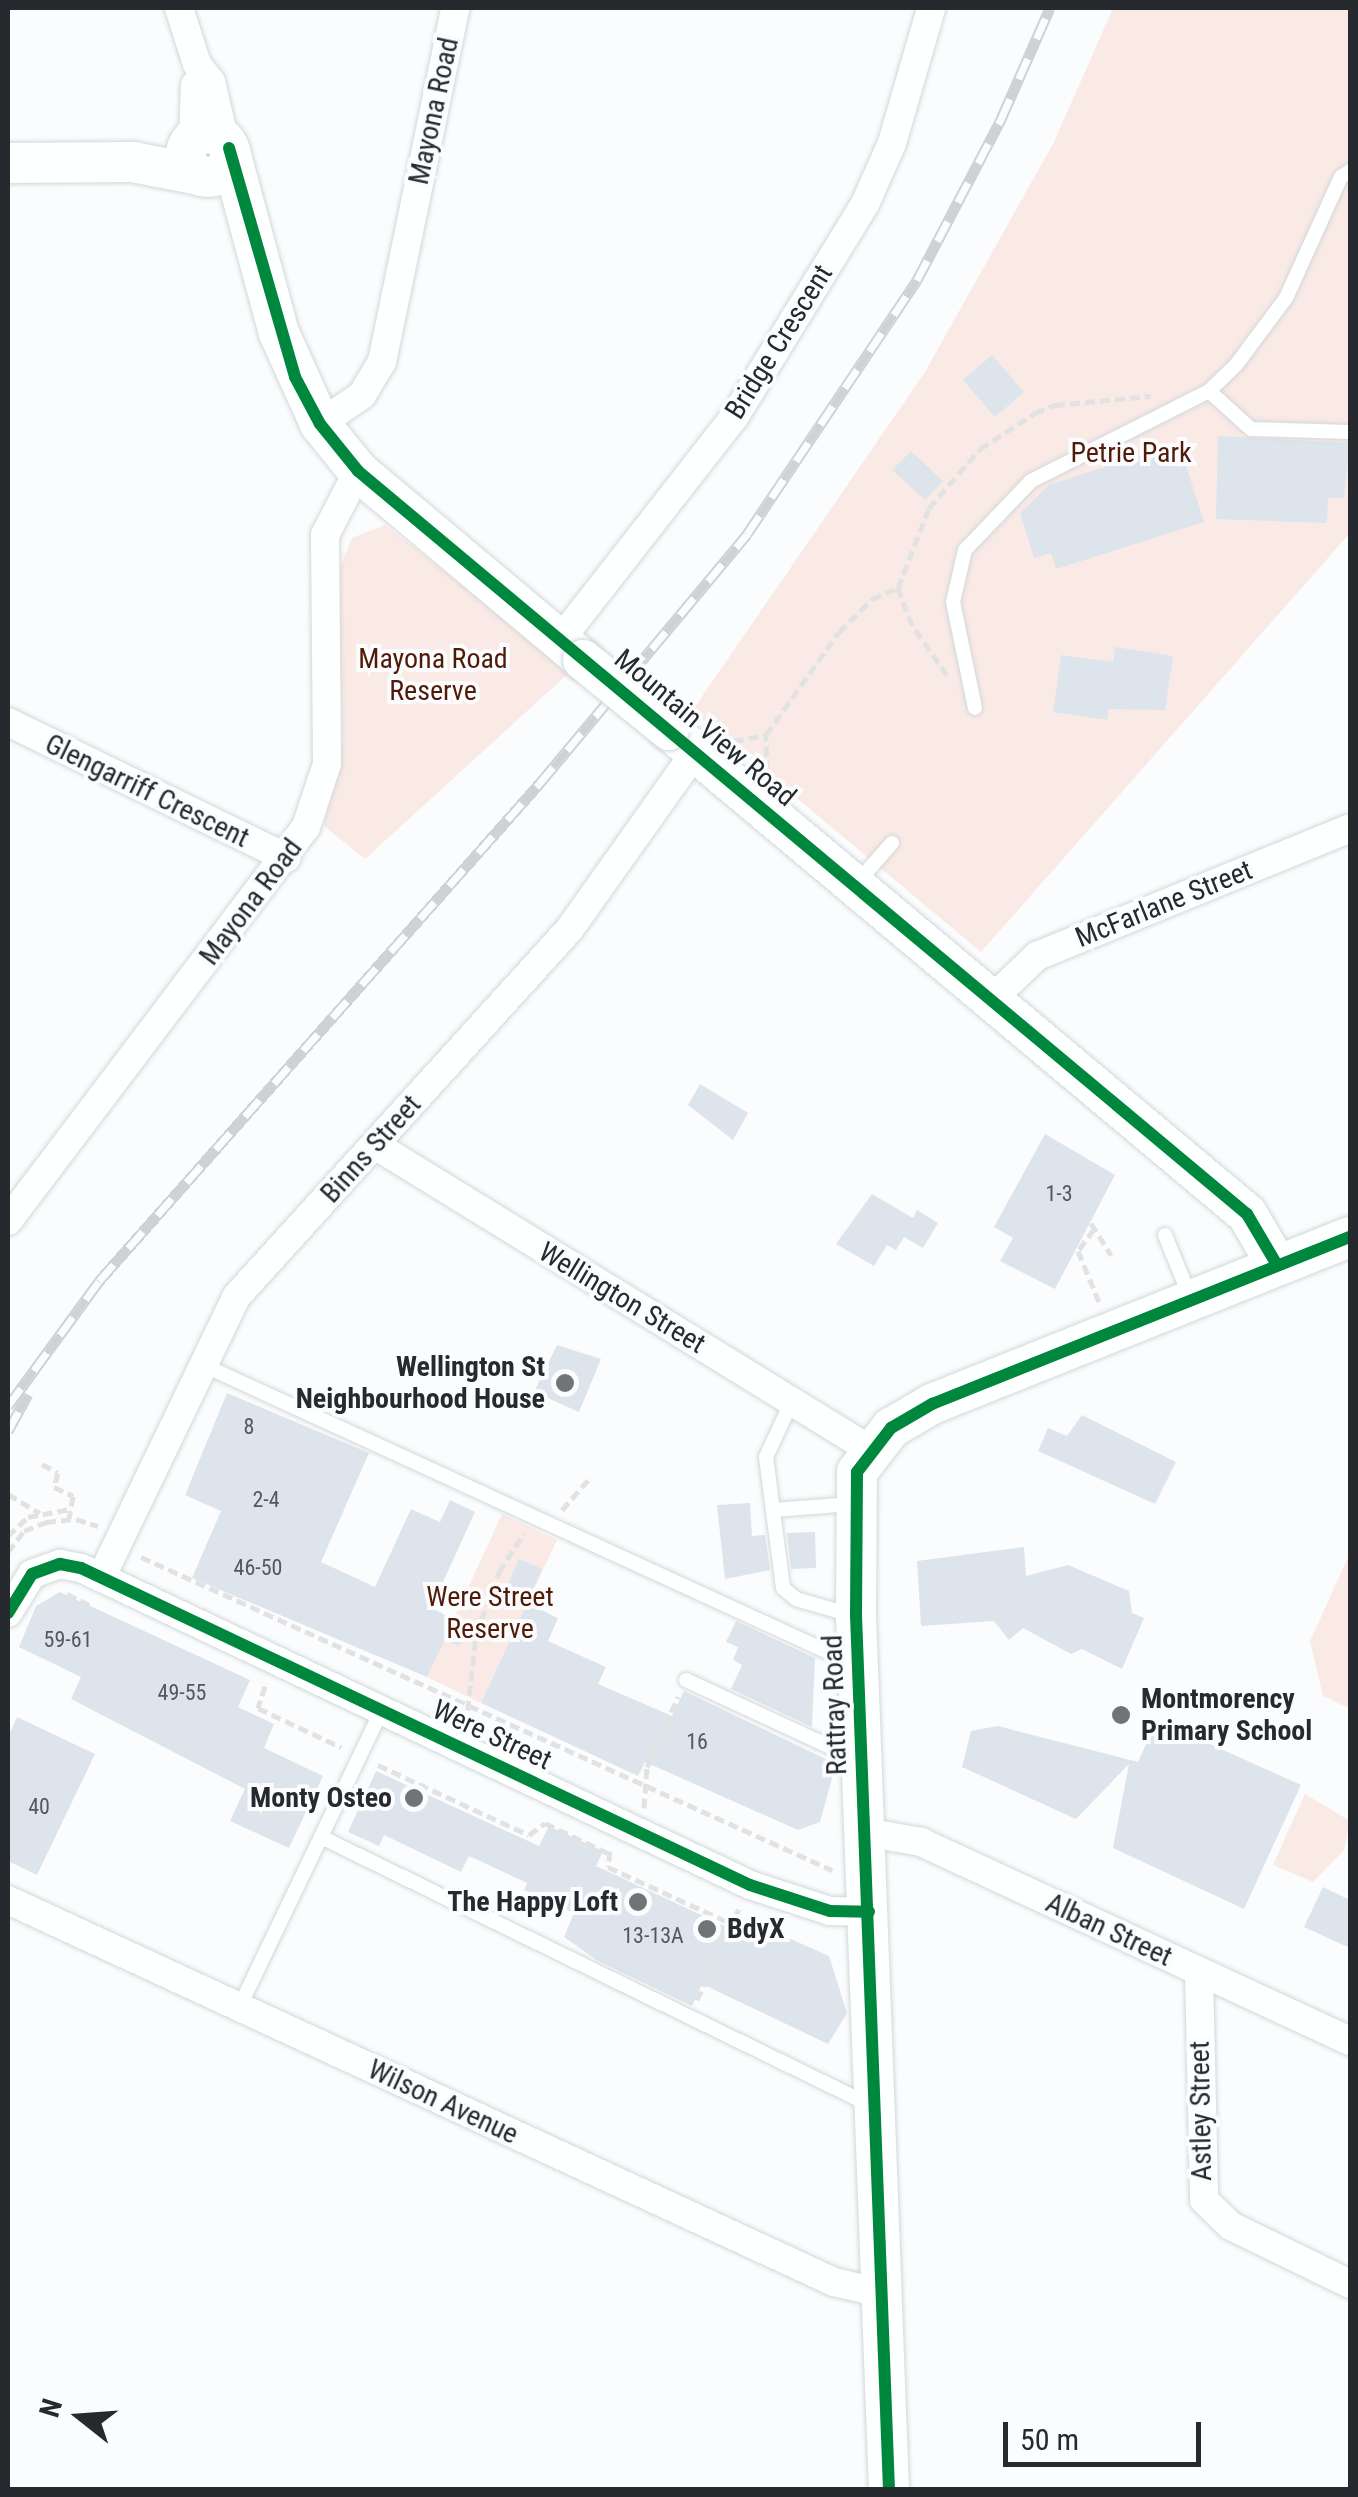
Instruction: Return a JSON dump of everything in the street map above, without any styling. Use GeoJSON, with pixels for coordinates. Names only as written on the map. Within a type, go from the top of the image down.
{"type":"FeatureCollection","features":[{"type":"Feature","properties":{"kind":"street"},"geometry":{"type":"LineString","coordinates":[[8,163],[132,162],[207,153],[196,64],[179,8]]}},
{"type":"Feature","properties":{"kind":"street","name":"Mayona Road"},"geometry":{"type":"LineString","coordinates":[[320,424],[362,395],[382,362],[455,8]]}},
{"type":"Feature","properties":{"kind":"street","name":"Bridge Crescent"},"geometry":{"type":"LineString","coordinates":[[572,650],[735,416],[865,204],[892,142],[930,9]]}},
{"type":"Feature","properties":{"kind":"street","name":"Mountain View Road"},"geometry":{"type":"LineString","coordinates":[[207,153],[248,202],[249,233],[287,357],[320,424],[358,471],[1247,1214],[1276,1265]]}},
{"type":"Feature","properties":{"kind":"street","name":"Mayona Road"},"geometry":{"type":"LineString","coordinates":[[8,1221],[287,858],[306,827],[328,764],[325,535],[358,471]]}},
{"type":"Feature","properties":{"kind":"street","name":"Glengarriff Crescent"},"geometry":{"type":"LineString","coordinates":[[10,729],[287,858]]}},
{"type":"Feature","properties":{"kind":"street","name":"Binns Street"},"geometry":{"type":"LineString","coordinates":[[100,1578],[107,1536],[238,1296],[569,930],[682,742]]}},
{"type":"Feature","properties":{"kind":"street","name":"McFarlane Street"},"geometry":{"type":"LineString","coordinates":[[990,1000],[1036,956],[1350,828]]}},
{"type":"Feature","properties":{"kind":"street","name":"Wellington Street"},"geometry":{"type":"LineString","coordinates":[[376,1145],[869,1449]]}},
{"type":"Feature","properties":{"kind":"street"},"geometry":{"type":"LineString","coordinates":[[869,1449],[932,1404],[1350,1237]]}},
{"type":"Feature","properties":{"kind":"street","name":"Rattray Road"},"geometry":{"type":"LineString","coordinates":[[869,1449],[857,1472],[854,1504],[856,1616],[890,2490]]}},
{"type":"Feature","properties":{"kind":"street","name":"Were Street"},"geometry":{"type":"LineString","coordinates":[[8,1613],[24,1580],[50,1565],[71,1565],[750,1885],[830,1911],[868,1912]]}},
{"type":"Feature","properties":{"kind":"street","name":"Alban Street"},"geometry":{"type":"LineString","coordinates":[[865,1832],[921,1842],[1350,2041]]}},
{"type":"Feature","properties":{"kind":"street","name":"Wilson Avenue"},"geometry":{"type":"LineString","coordinates":[[8,1900],[834,2282],[882,2293]]}},
{"type":"Feature","properties":{"kind":"street","name":"Astley Street"},"geometry":{"type":"LineString","coordinates":[[1198,1972],[1204,2200],[1231,2226],[1350,2284]]}},
{"type":"Feature","properties":{"kind":"lane"},"geometry":{"type":"LineString","coordinates":[[975,708],[953,602],[957,566],[979,530],[1031,481],[1209,391],[1286,298],[1341,177],[1350,171]]}},
{"type":"Feature","properties":{"kind":"lane"},"geometry":{"type":"LineString","coordinates":[[1209,391],[1251,429],[1350,432]]}},
{"type":"Feature","properties":{"kind":"lane"},"geometry":{"type":"LineString","coordinates":[[855,885],[892,843]]}},
{"type":"Feature","properties":{"kind":"lane"},"geometry":{"type":"LineString","coordinates":[[1165,1234],[1192,1300]]}},
{"type":"Feature","properties":{"kind":"lane"},"geometry":{"type":"LineString","coordinates":[[200,1364],[860,1667]]}},
{"type":"Feature","properties":{"kind":"lane"},"geometry":{"type":"LineString","coordinates":[[793,1400],[766,1457],[788,1595],[856,1616]]}},
{"type":"Feature","properties":{"kind":"lane"},"geometry":{"type":"LineString","coordinates":[[773,1510],[854,1504]]}},
{"type":"Feature","properties":{"kind":"lane"},"geometry":{"type":"LineString","coordinates":[[686,1680],[862,1761]]}},
{"type":"Feature","properties":{"kind":"lane"},"geometry":{"type":"LineString","coordinates":[[239,2008],[381,1711]]}},
{"type":"Feature","properties":{"kind":"lane"},"geometry":{"type":"LineString","coordinates":[[320,1837],[875,2107]]}},
{"type":"Feature","properties":{"kind":"path"},"geometry":{"type":"LineString","coordinates":[[770,814],[766,735],[857,612],[898,588]]}},
{"type":"Feature","properties":{"kind":"path"},"geometry":{"type":"LineString","coordinates":[[1111,1255],[1092,1226],[1078,1251],[1112,1332]]}},
{"type":"Feature","properties":{"kind":"path"},"geometry":{"type":"LineString","coordinates":[[42,1464],[58,1473],[54,1486],[73,1496],[69,1518]]}},
{"type":"Feature","properties":{"kind":"path"},"geometry":{"type":"LineString","coordinates":[[462,1748],[476,1634],[498,1572],[537,1520],[568,1506],[588,1480]]}},
{"type":"Feature","properties":{"kind":"path"},"geometry":{"type":"LineString","coordinates":[[8,1494],[40,1513]]}},
{"type":"Feature","properties":{"kind":"path"},"geometry":{"type":"LineString","coordinates":[[8,1536],[40,1513],[70,1509]]}},
{"type":"Feature","properties":{"kind":"path"},"geometry":{"type":"LineString","coordinates":[[8,1552],[24,1531],[69,1518],[832,1870]]}},
{"type":"Feature","properties":{"kind":"path"},"geometry":{"type":"LineString","coordinates":[[686,1680],[646,1768],[649,1798],[633,1830],[608,1852],[608,1868],[732,1924]]}},
{"type":"Feature","properties":{"kind":"path"},"geometry":{"type":"LineString","coordinates":[[265,1686],[258,1708],[529,1835],[545,1823],[608,1852]]}},
{"type":"Feature","properties":{"kind":"path"},"geometry":{"type":"LineString","coordinates":[[689,2018],[750,1885]]}},
{"type":"Feature","properties":{"kind":"green space","name":"Petrie Park"},"geometry":{"type":"Polygon","coordinates":[[[1113,8],[1350,8],[1350,533],[981,952],[692,711],[925,372],[1054,142],[1113,8]]]}},
{"type":"Feature","properties":{"kind":"green space","name":"Mayona Road Reserve"},"geometry":{"type":"Polygon","coordinates":[[[385,525],[571,671],[365,859],[324,826],[343,739],[337,575],[352,538],[385,525]]]}},
{"type":"Feature","properties":{"kind":"green space","name":"Were Street Reserve"},"geometry":{"type":"Polygon","coordinates":[[[502,1514],[557,1540],[481,1703],[427,1677],[502,1514]]]}},
{"type":"Feature","properties":{"kind":"green space"},"geometry":{"type":"Polygon","coordinates":[[[1350,1553],[1350,1709],[1323,1696],[1310,1641],[1350,1553]]]}},
{"type":"Feature","properties":{"kind":"green space"},"geometry":{"type":"Polygon","coordinates":[[[1305,1794],[1350,1821],[1344,1850],[1313,1882],[1273,1865],[1305,1794]]]}},
{"type":"Feature","properties":{"kind":"building"},"geometry":{"type":"Polygon","coordinates":[[[992,355],[1024,392],[995,417],[963,380],[992,355]]]}},
{"type":"Feature","properties":{"kind":"building"},"geometry":{"type":"Polygon","coordinates":[[[1218,436],[1350,443],[1344,498],[1328,498],[1327,523],[1216,519],[1218,436]]]}},
{"type":"Feature","properties":{"kind":"building"},"geometry":{"type":"Polygon","coordinates":[[[1179,443],[1204,522],[1056,569],[1051,553],[1034,558],[1020,513],[1049,485],[1179,443]]]}},
{"type":"Feature","properties":{"kind":"building"},"geometry":{"type":"Polygon","coordinates":[[[911,451],[943,481],[925,500],[892,470],[911,451]]]}},
{"type":"Feature","properties":{"kind":"building"},"geometry":{"type":"Polygon","coordinates":[[[1115,647],[1173,656],[1165,710],[1109,709],[1107,720],[1053,712],[1061,655],[1113,662],[1115,647]]]}},
{"type":"Feature","properties":{"kind":"building"},"geometry":{"type":"Polygon","coordinates":[[[700,1084],[748,1113],[733,1140],[688,1105],[700,1084]]]}},
{"type":"Feature","properties":{"kind":"building"},"geometry":{"type":"Polygon","coordinates":[[[1045,1134],[1115,1175],[1055,1289],[1000,1261],[1013,1238],[994,1227],[1045,1134]]]}},
{"type":"Feature","properties":{"kind":"building"},"geometry":{"type":"Polygon","coordinates":[[[872,1194],[913,1218],[917,1210],[938,1223],[923,1248],[904,1237],[896,1250],[887,1245],[874,1266],[836,1244],[872,1194]]]}},
{"type":"Feature","properties":{"kind":"building","name":"Wellington St Neighbourhood House"},"geometry":{"type":"Polygon","coordinates":[[[557,1345],[601,1359],[579,1412],[534,1392],[557,1345]]]}},
{"type":"Feature","properties":{"kind":"building"},"geometry":{"type":"Polygon","coordinates":[[[227,1393],[369,1453],[321,1562],[375,1587],[411,1509],[440,1522],[450,1500],[475,1512],[431,1608],[469,1626],[459,1646],[445,1639],[427,1677],[192,1578],[221,1511],[185,1495],[227,1393]]]}},
{"type":"Feature","properties":{"kind":"building"},"geometry":{"type":"Polygon","coordinates":[[[1082,1415],[1176,1462],[1155,1504],[1038,1451],[1048,1428],[1067,1436],[1082,1415]]]}},
{"type":"Feature","properties":{"kind":"building"},"geometry":{"type":"Polygon","coordinates":[[[750,1503],[752,1536],[765,1535],[770,1570],[725,1579],[717,1505],[750,1503]]]}},
{"type":"Feature","properties":{"kind":"building"},"geometry":{"type":"Polygon","coordinates":[[[815,1532],[816,1568],[791,1569],[787,1533],[815,1532]]]}},
{"type":"Feature","properties":{"kind":"building"},"geometry":{"type":"Polygon","coordinates":[[[1024,1547],[1026,1576],[1068,1565],[1129,1591],[1132,1613],[1144,1618],[1122,1669],[1082,1649],[1071,1654],[1023,1628],[1009,1640],[994,1621],[921,1626],[917,1561],[1024,1547]]]}},
{"type":"Feature","properties":{"kind":"building"},"geometry":{"type":"Polygon","coordinates":[[[519,1559],[542,1569],[526,1603],[504,1593],[519,1559]]]}},
{"type":"Feature","properties":{"kind":"building"},"geometry":{"type":"Polygon","coordinates":[[[60,1592],[250,1680],[238,1707],[274,1724],[264,1748],[323,1776],[289,1848],[230,1821],[245,1789],[71,1699],[81,1677],[19,1647],[36,1606],[60,1592]]]}},
{"type":"Feature","properties":{"kind":"building"},"geometry":{"type":"Polygon","coordinates":[[[527,1603],[558,1618],[548,1641],[606,1667],[598,1684],[672,1716],[684,1691],[836,1764],[820,1822],[798,1830],[645,1762],[638,1776],[481,1703],[527,1603]]]}},
{"type":"Feature","properties":{"kind":"building"},"geometry":{"type":"Polygon","coordinates":[[[736,1621],[815,1658],[812,1727],[731,1689],[742,1665],[733,1660],[738,1647],[726,1642],[736,1621]]]}},
{"type":"Feature","properties":{"kind":"building"},"geometry":{"type":"Polygon","coordinates":[[[17,1717],[95,1754],[37,1875],[8,1861],[8,1737],[17,1717]]]}},
{"type":"Feature","properties":{"kind":"building"},"geometry":{"type":"Polygon","coordinates":[[[1157,1720],[1301,1785],[1244,1909],[1113,1848],[1129,1764],[1076,1819],[962,1767],[971,1731],[998,1726],[1138,1762],[1157,1720]]]}},
{"type":"Feature","properties":{"kind":"building"},"geometry":{"type":"Polygon","coordinates":[[[376,1771],[539,1846],[549,1826],[603,1851],[596,1866],[725,1926],[748,1920],[829,1956],[847,2013],[828,2044],[702,1984],[692,2006],[598,1961],[564,1937],[574,1913],[524,1890],[527,1883],[469,1856],[461,1872],[384,1835],[379,1846],[348,1832],[376,1771]]]}},
{"type":"Feature","properties":{"kind":"building"},"geometry":{"type":"Polygon","coordinates":[[[1323,1887],[1350,1900],[1350,1948],[1304,1927],[1323,1887]]]}},
{"type":"Feature","properties":{"kind":"railway"},"geometry":{"type":"LineString","coordinates":[[8,1406],[99,1281],[539,784],[747,534],[917,280],[1001,119],[1050,8]]}},
{"type":"Feature","properties":{"kind":"railway"},"geometry":{"type":"LineString","coordinates":[[8,1431],[28,1394]]}},
{"type":"Feature","properties":{"kind":"cycle path"},"geometry":{"type":"LineString","coordinates":[[229,148],[295,377],[320,424],[358,471],[1247,1214],[1277,1265]]}},
{"type":"Feature","properties":{"kind":"cycle path"},"geometry":{"type":"LineString","coordinates":[[889,2490],[856,1616],[857,1472],[891,1428],[932,1404],[1350,1237]]}},
{"type":"Feature","properties":{"kind":"cycle path"},"geometry":{"type":"LineString","coordinates":[[8,1613],[32,1574],[60,1564],[81,1568],[750,1885],[830,1911],[869,1912]]}},
{"type":"Feature","properties":{"kind":"place","name":"Wellington St Neighbourhood House"},"geometry":{"type":"Point","coordinates":[565,1383]}},
{"type":"Feature","properties":{"kind":"place","name":"Montmorency Primary School"},"geometry":{"type":"Point","coordinates":[1121,1715]}},
{"type":"Feature","properties":{"kind":"place","name":"Monty Osteo"},"geometry":{"type":"Point","coordinates":[414,1798]}},
{"type":"Feature","properties":{"kind":"place","name":"The Happy Loft"},"geometry":{"type":"Point","coordinates":[638,1902]}},
{"type":"Feature","properties":{"kind":"place","name":"BdyX"},"geometry":{"type":"Point","coordinates":[707,1929]}}]}
